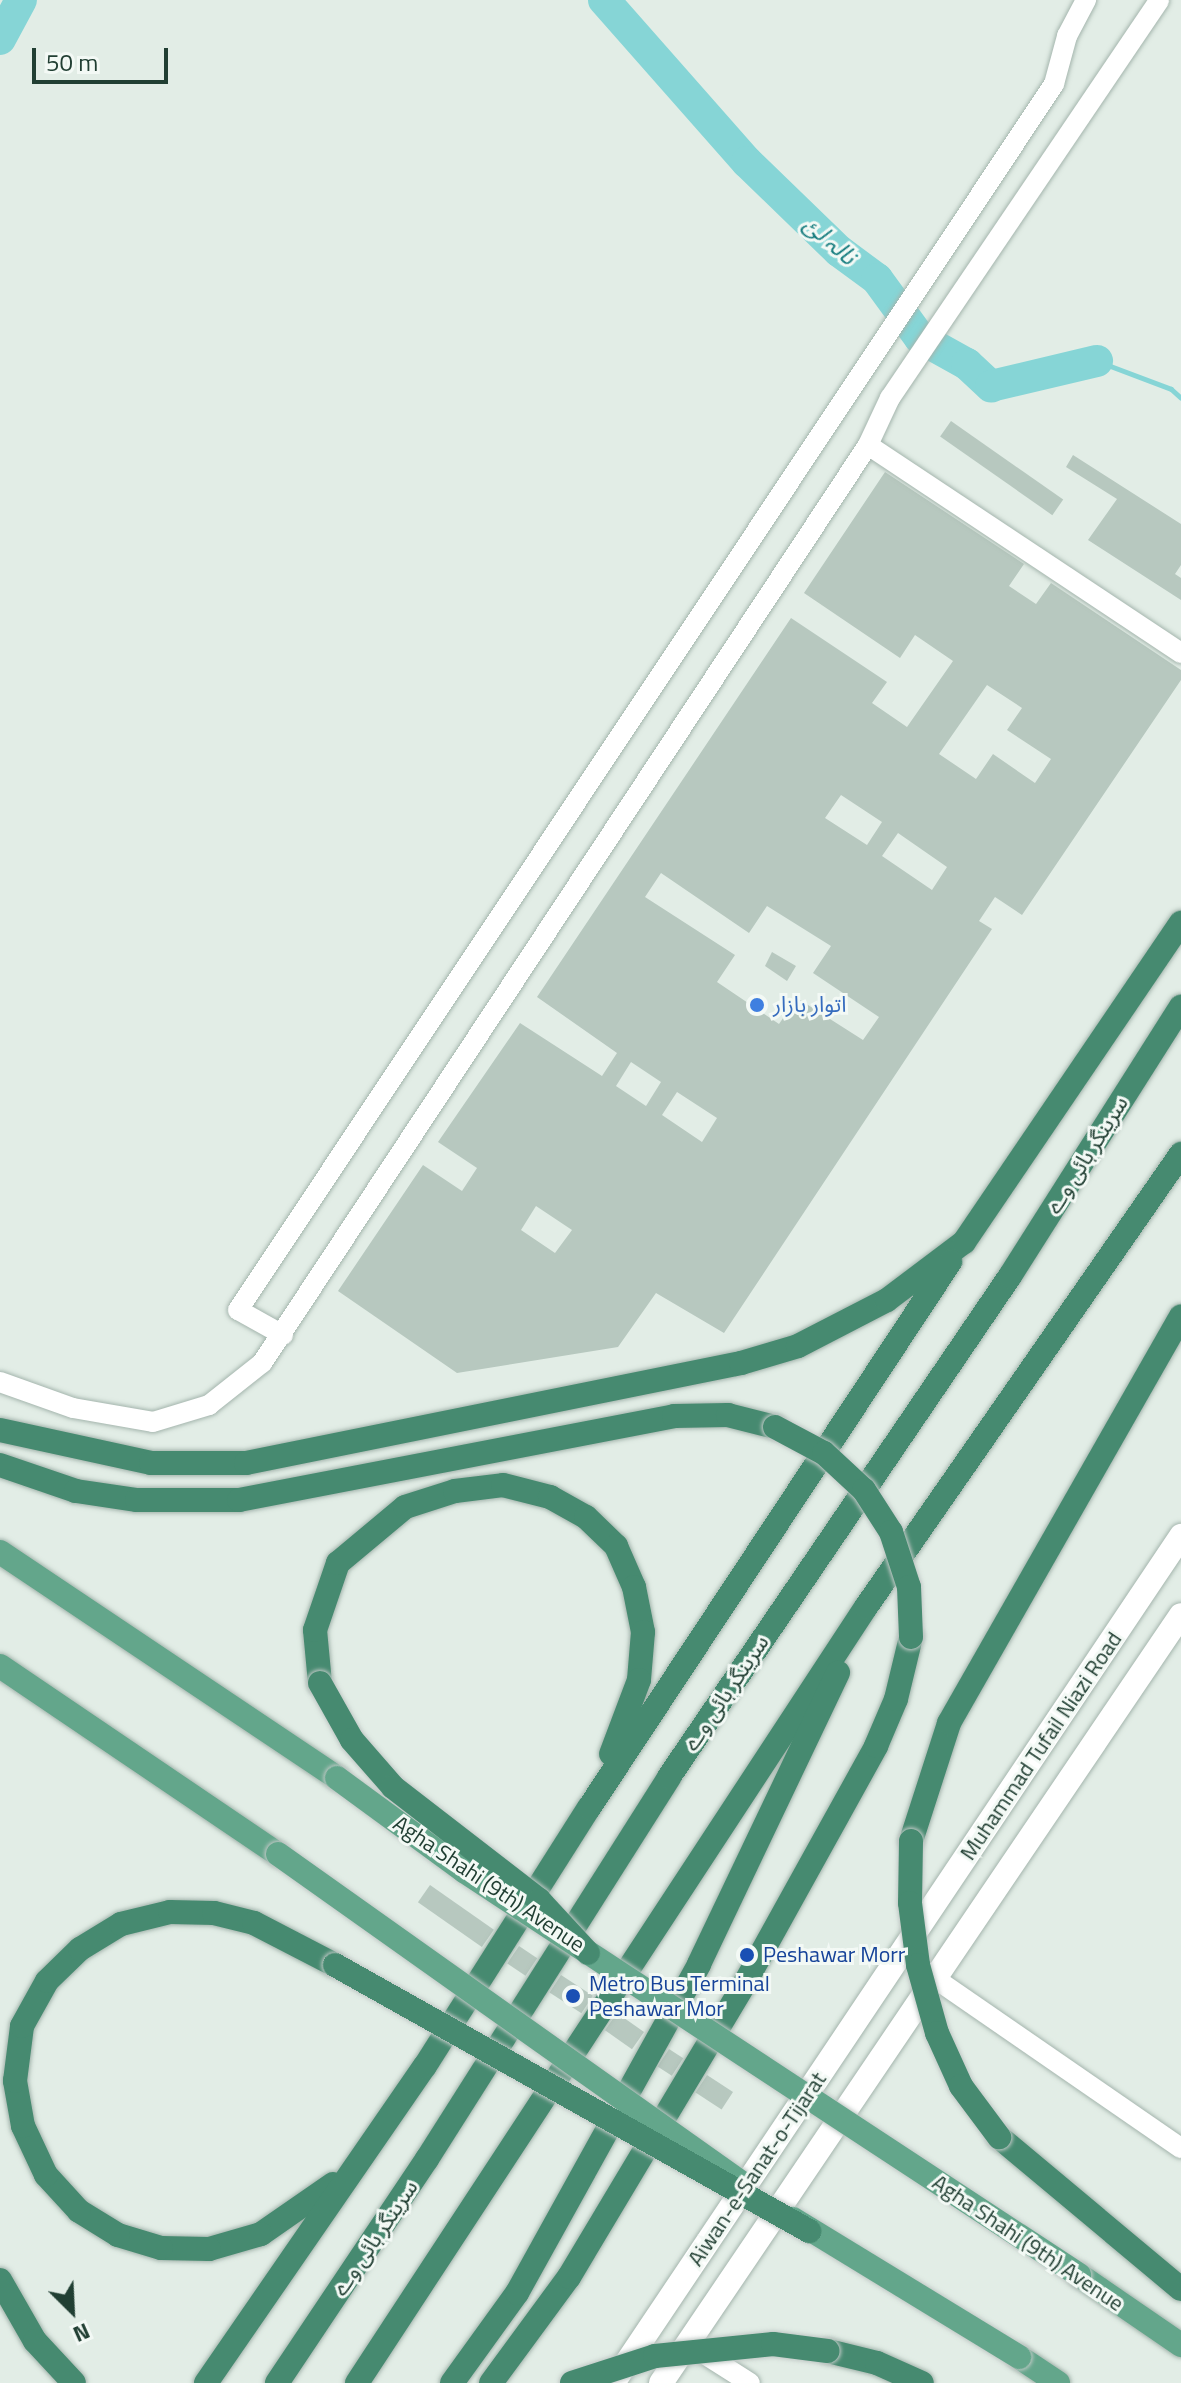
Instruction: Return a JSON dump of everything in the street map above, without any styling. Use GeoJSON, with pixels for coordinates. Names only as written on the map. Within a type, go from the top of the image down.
{"type":"FeatureCollection","features":[{"type":"Feature","properties":{"kind":"highway"},"geometry":{"type":"LineString","coordinates":[[206,2383],[370,2146],[589,1808],[964,1242],[1181,923]]}},
{"type":"Feature","properties":{"kind":"highway","name":"سرینگر ہائی وے"},"geometry":{"type":"LineString","coordinates":[[277,2383],[427,2159],[669,1777],[1010,1276],[1181,1007]]}},
{"type":"Feature","properties":{"kind":"highway"},"geometry":{"type":"LineString","coordinates":[[357,2383],[866,1607],[1181,1154]]}},
{"type":"Feature","properties":{"kind":"highway"},"geometry":{"type":"LineString","coordinates":[[0,1430],[151,1463],[246,1463],[292,1456],[741,1363],[798,1346],[887,1300],[964,1242]]}},
{"type":"Feature","properties":{"kind":"highway"},"geometry":{"type":"LineString","coordinates":[[1181,1316],[949,1723],[911,1841],[914,1934],[937,2033],[961,2086],[999,2137],[1181,2289]]}},
{"type":"Feature","properties":{"kind":"highway"},"geometry":{"type":"LineString","coordinates":[[0,1465],[76,1491],[137,1500],[239,1500],[674,1416],[728,1415],[775,1427],[824,1453],[864,1490],[891,1532],[909,1587],[911,1637],[896,1699],[876,1746],[746,1981],[569,2277],[491,2383]]}},
{"type":"Feature","properties":{"kind":"highway"},"geometry":{"type":"LineString","coordinates":[[588,1953],[539,1900],[393,1787],[352,1740],[320,1683],[315,1630],[338,1563],[370,1532],[405,1507],[455,1491],[503,1485],[550,1497],[586,1517],[616,1546],[634,1587],[643,1632],[639,1680],[589,1808]]}},
{"type":"Feature","properties":{"kind":"highway"},"geometry":{"type":"LineString","coordinates":[[452,2383],[485,2344],[517,2293],[699,1964],[790,1780],[866,1607]]}},
{"type":"Feature","properties":{"kind":"highway"},"geometry":{"type":"LineString","coordinates":[[370,2146],[301,2211],[261,2234],[209,2249],[161,2248],[118,2235],[79,2211],[46,2175],[23,2126],[15,2081],[22,2026],[47,1981],[80,1949],[121,1924],[170,1912],[214,1913],[254,1923],[335,1965],[809,2231]]}},
{"type":"Feature","properties":{"kind":"highway"},"geometry":{"type":"LineString","coordinates":[[0,2280],[35,2341],[74,2383]]}},
{"type":"Feature","properties":{"kind":"highway"},"geometry":{"type":"LineString","coordinates":[[572,2383],[655,2356],[773,2344],[828,2351],[877,2363],[922,2383]]}},
{"type":"Feature","properties":{"kind":"main road","name":"Muhammad Tufail Niazi Road"},"geometry":{"type":"LineString","coordinates":[[901,1955],[1181,1536]]}},
{"type":"Feature","properties":{"kind":"main road","name":"Agha Shahi (9th) Avenue"},"geometry":{"type":"LineString","coordinates":[[0,1552],[337,1778],[588,1953],[1181,2345]]}},
{"type":"Feature","properties":{"kind":"main road","name":"Aiwan-e-Sanat-o-Tijarat"},"geometry":{"type":"LineString","coordinates":[[661,2383],[938,1980],[1181,1615]]}},
{"type":"Feature","properties":{"kind":"main road"},"geometry":{"type":"LineString","coordinates":[[0,1666],[278,1854],[809,2231],[1058,2383]]}},
{"type":"Feature","properties":{"kind":"main road","name":"Aiwan-e-Sanat-o-Tijarat"},"geometry":{"type":"LineString","coordinates":[[613,2383],[901,1955]]}},
{"type":"Feature","properties":{"kind":"street"},"geometry":{"type":"LineString","coordinates":[[283,1335],[238,1310],[1054,84],[1067,36],[1086,0]]}},
{"type":"Feature","properties":{"kind":"street"},"geometry":{"type":"LineString","coordinates":[[0,1382],[73,1408],[153,1422],[209,1405],[262,1363],[868,445],[890,398],[1159,0]]}},
{"type":"Feature","properties":{"kind":"street"},"geometry":{"type":"LineString","coordinates":[[868,445],[1181,653]]}},
{"type":"Feature","properties":{"kind":"street"},"geometry":{"type":"LineString","coordinates":[[901,1955],[1181,2148]]}},
{"type":"Feature","properties":{"kind":"street"},"geometry":{"type":"LineString","coordinates":[[689,2343],[750,2383]]}},
{"type":"Feature","properties":{"kind":"building"},"geometry":{"type":"Polygon","coordinates":[[[951,421],[1063,500],[1052,515],[940,437],[951,421]]]}},
{"type":"Feature","properties":{"kind":"building"},"geometry":{"type":"Polygon","coordinates":[[[1073,455],[1181,524],[1181,565],[1175,574],[1181,578],[1181,600],[1088,540],[1117,499],[1066,467],[1073,455]]]}},
{"type":"Feature","properties":{"kind":"building","name":"اتوار بازار"},"geometry":{"type":"Polygon","coordinates":[[[885,472],[1024,564],[1009,586],[1036,604],[1051,583],[1181,670],[1181,680],[1022,915],[995,897],[979,921],[992,929],[724,1333],[656,1293],[618,1347],[457,1373],[338,1291],[423,1165],[462,1191],[477,1168],[438,1142],[520,1023],[602,1076],[617,1053],[537,997],[791,618],[887,682],[872,703],[907,727],[953,661],[915,635],[900,658],[804,593],[885,472]],[[987,685],[939,754],[976,779],[993,754],[1035,783],[1051,759],[1007,730],[1022,708],[987,685]],[[841,795],[825,818],[867,845],[882,822],[841,795]],[[898,833],[882,856],[932,890],[947,867],[898,833]],[[661,873],[645,897],[735,955],[717,982],[779,1024],[797,998],[863,1040],[879,1017],[813,973],[831,946],[767,906],[749,933],[661,873]],[[631,1062],[616,1086],[646,1106],[661,1082],[631,1062]],[[677,1092],[662,1115],[702,1142],[717,1118],[677,1092]],[[536,1206],[521,1230],[555,1253],[572,1230],[536,1206]]]}},
{"type":"Feature","properties":{"kind":"building"},"geometry":{"type":"Polygon","coordinates":[[[772,952],[796,966],[787,981],[765,966],[772,952]]]}},
{"type":"Feature","properties":{"kind":"building"},"geometry":{"type":"Polygon","coordinates":[[[430,1885],[494,1930],[482,1947],[418,1902],[430,1885]]]}},
{"type":"Feature","properties":{"kind":"building"},"geometry":{"type":"Polygon","coordinates":[[[519,1946],[537,1958],[525,1976],[507,1963],[519,1946]]]}},
{"type":"Feature","properties":{"kind":"building"},"geometry":{"type":"Polygon","coordinates":[[[561,1975],[593,1996],[581,2013],[550,1993],[561,1975]]]}},
{"type":"Feature","properties":{"kind":"building"},"geometry":{"type":"Polygon","coordinates":[[[617,2013],[644,2032],[632,2049],[605,2030],[617,2013]]]}},
{"type":"Feature","properties":{"kind":"building"},"geometry":{"type":"Polygon","coordinates":[[[669,2049],[683,2058],[672,2076],[658,2067],[669,2049]]]}},
{"type":"Feature","properties":{"kind":"building"},"geometry":{"type":"Polygon","coordinates":[[[707,2075],[733,2092],[722,2109],[696,2093],[707,2075]]]}},
{"type":"Feature","properties":{"kind":"waterway","name":"نالہ لئ"},"geometry":{"type":"LineString","coordinates":[[0,39],[21,0]]}},
{"type":"Feature","properties":{"kind":"waterway","name":"نالہ لئ"},"geometry":{"type":"LineString","coordinates":[[604,0],[747,162],[839,251],[877,279],[920,338],[967,364],[991,386],[1097,361]]}},
{"type":"Feature","properties":{"kind":"waterway"},"geometry":{"type":"LineString","coordinates":[[1097,361],[1171,389],[1181,398]]}},
{"type":"Feature","properties":{"kind":"place","name":"اتوار بازار"},"geometry":{"type":"Point","coordinates":[757,1005]}},
{"type":"Feature","properties":{"kind":"place","name":"Peshawar Morr"},"geometry":{"type":"Point","coordinates":[747,1955]}},
{"type":"Feature","properties":{"kind":"place","name":"Metro Bus Terminal Peshawar Mor"},"geometry":{"type":"Point","coordinates":[573,1996]}}]}
